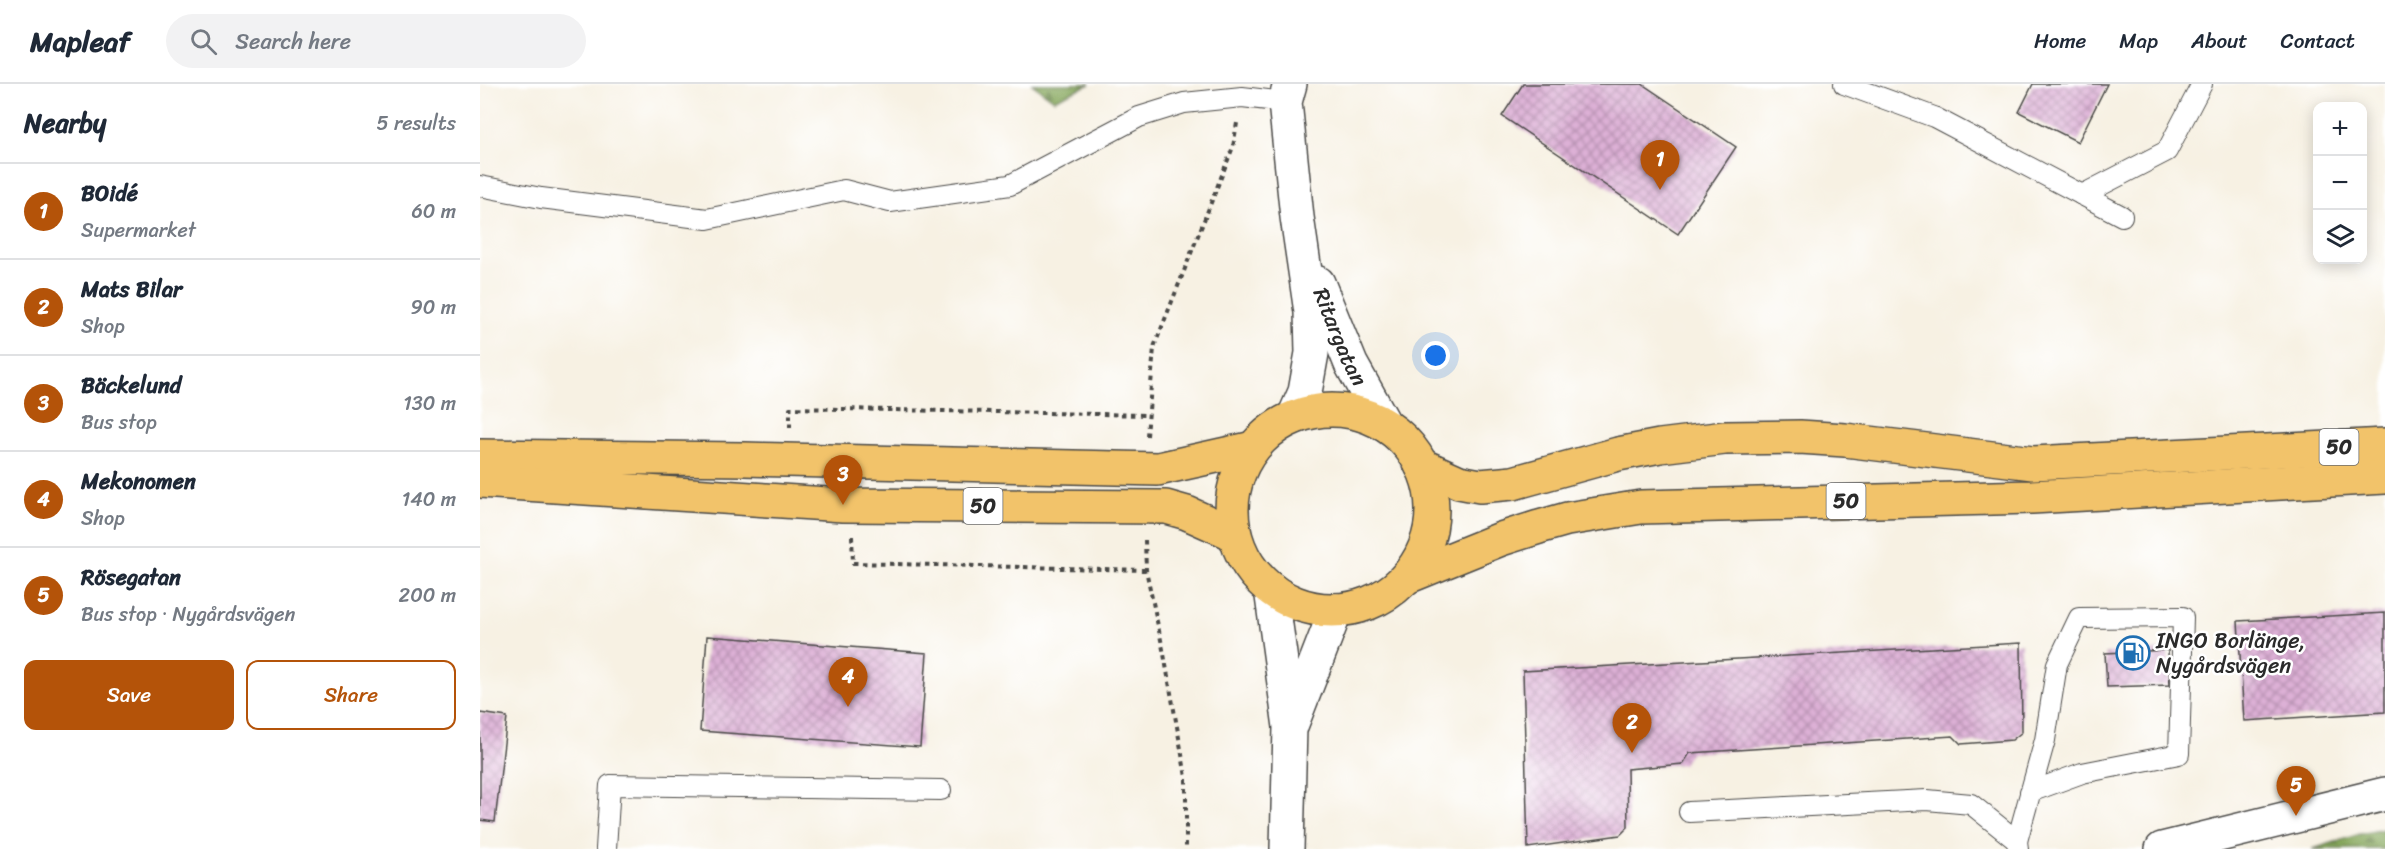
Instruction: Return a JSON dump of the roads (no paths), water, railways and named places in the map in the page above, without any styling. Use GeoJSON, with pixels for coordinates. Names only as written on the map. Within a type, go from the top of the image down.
{"type":"FeatureCollection","features":[{"type":"Feature","properties":{"kind":"highway"},"geometry":{"type":"LineString","coordinates":[[1334,410],[1363,415],[1385,425],[1403,439],[1421,465],[1428,479],[1432,502],[1431,525],[1425,548],[1407,577],[1380,598],[1359,607],[1336,610],[1313,609],[1291,602],[1271,590],[1254,573],[1242,554],[1234,534],[1232,509],[1234,486],[1252,448],[1274,428],[1294,417],[1317,411],[1334,410]]}},
{"type":"Feature","properties":{"kind":"highway","name":"50"},"geometry":{"type":"LineString","coordinates":[[1421,465],[1459,482],[1480,486],[1513,483],[1629,452],[1725,438],[1800,437],[1845,440],[2033,463],[2385,445]]}},
{"type":"Feature","properties":{"kind":"highway","name":"50"},"geometry":{"type":"LineString","coordinates":[[480,456],[745,459],[1158,469],[1252,448]]}},
{"type":"Feature","properties":{"kind":"highway","name":"50"},"geometry":{"type":"LineString","coordinates":[[1407,577],[1501,539],[1539,527],[1567,519],[1641,507],[2032,497],[2385,477]]}},
{"type":"Feature","properties":{"kind":"highway","name":"50"},"geometry":{"type":"LineString","coordinates":[[480,481],[843,505],[1166,507],[1187,513],[1234,534]]}},
{"type":"Feature","properties":{"kind":"street","name":"Ritargatan"},"geometry":{"type":"LineString","coordinates":[[1288,93],[1297,217],[1303,245],[1311,312],[1312,353],[1305,392],[1294,417]]}},
{"type":"Feature","properties":{"kind":"street","name":"Ritargatan"},"geometry":{"type":"LineString","coordinates":[[1303,245],[1351,364],[1385,425]]}},
{"type":"Feature","properties":{"kind":"street"},"geometry":{"type":"LineString","coordinates":[[1271,590],[1290,727],[1287,849]]}},
{"type":"Feature","properties":{"kind":"street"},"geometry":{"type":"LineString","coordinates":[[1290,727],[1336,610]]}},
{"type":"Feature","properties":{"kind":"street"},"geometry":{"type":"LineString","coordinates":[[2162,849],[2385,794]]}},
{"type":"Feature","properties":{"kind":"lane"},"geometry":{"type":"LineString","coordinates":[[1844,84],[1934,117],[2122,216]]}},
{"type":"Feature","properties":{"kind":"lane"},"geometry":{"type":"LineString","coordinates":[[2082,195],[2167,151],[2202,84]]}},
{"type":"Feature","properties":{"kind":"lane"},"geometry":{"type":"LineString","coordinates":[[480,186],[541,198],[707,219],[844,190],[890,202],[1010,185],[1139,117],[1184,103],[1288,93]]}},
{"type":"Feature","properties":{"kind":"lane"},"geometry":{"type":"LineString","coordinates":[[1689,812],[1927,800],[1971,804],[2018,845],[2030,792],[2045,740],[2057,664],[2079,618],[2183,618],[2179,754],[2082,773],[2030,792]]}},
{"type":"Feature","properties":{"kind":"lane"},"geometry":{"type":"LineString","coordinates":[[606,849],[610,785],[941,790]]}},
{"type":"Feature","properties":{"kind":"place","name":"BOidé"},"geometry":{"type":"Point","coordinates":[1660,190]}},
{"type":"Feature","properties":{"kind":"place","name":"Bäckelund"},"geometry":{"type":"Point","coordinates":[843,505]}},
{"type":"Feature","properties":{"kind":"place","name":"INGO Borlänge, Nygårdsvägen"},"geometry":{"type":"Point","coordinates":[2133,653]}},
{"type":"Feature","properties":{"kind":"place","name":"Mekonomen"},"geometry":{"type":"Point","coordinates":[848,707]}},
{"type":"Feature","properties":{"kind":"place","name":"Mats Bilar"},"geometry":{"type":"Point","coordinates":[1632,753]}},
{"type":"Feature","properties":{"kind":"place","name":"Rösegatan"},"geometry":{"type":"Point","coordinates":[2296,816]}}]}
